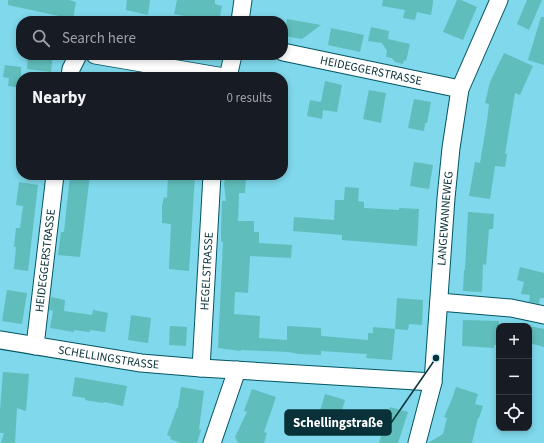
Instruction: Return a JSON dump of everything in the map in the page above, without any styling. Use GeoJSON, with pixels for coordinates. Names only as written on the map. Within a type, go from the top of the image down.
{"type":"FeatureCollection","features":[{"type":"Feature","properties":{"kind":"street"},"geometry":{"type":"LineString","coordinates":[[241,16],[244,0]]}},
{"type":"Feature","properties":{"kind":"street","name":"LANGEWANNEWEG"},"geometry":{"type":"LineString","coordinates":[[417,443],[433,382],[446,198],[460,89],[499,0]]}},
{"type":"Feature","properties":{"kind":"street","name":"HEIDEGGERSTRASSE"},"geometry":{"type":"LineString","coordinates":[[288,53],[460,89]]}},
{"type":"Feature","properties":{"kind":"street"},"geometry":{"type":"LineString","coordinates":[[71,72],[76,60]]}},
{"type":"Feature","properties":{"kind":"street"},"geometry":{"type":"LineString","coordinates":[[124,60],[195,72]]}},
{"type":"Feature","properties":{"kind":"street"},"geometry":{"type":"LineString","coordinates":[[229,72],[232,60]]}},
{"type":"Feature","properties":{"kind":"street","name":"HEIDEGGERSTRASSE"},"geometry":{"type":"LineString","coordinates":[[35,346],[54,180]]}},
{"type":"Feature","properties":{"kind":"street","name":"HEGELSTRASSE"},"geometry":{"type":"LineString","coordinates":[[201,368],[212,180]]}},
{"type":"Feature","properties":{"kind":"street"},"geometry":{"type":"LineString","coordinates":[[439,302],[511,308],[544,315]]}},
{"type":"Feature","properties":{"kind":"street","name":"SCHELLINGSTRASSE"},"geometry":{"type":"LineString","coordinates":[[0,340],[141,363],[433,382]]}},
{"type":"Feature","properties":{"kind":"street"},"geometry":{"type":"LineString","coordinates":[[212,443],[237,370]]}},
{"type":"Feature","properties":{"kind":"building"},"geometry":{"type":"Polygon","coordinates":[[[8,0],[69,0],[76,2],[74,16],[59,16],[8,5],[8,0]]]}},
{"type":"Feature","properties":{"kind":"building"},"geometry":{"type":"Polygon","coordinates":[[[127,0],[150,0],[148,15],[126,10],[127,0]]]}},
{"type":"Feature","properties":{"kind":"building"},"geometry":{"type":"Polygon","coordinates":[[[177,0],[215,0],[215,4],[222,6],[220,16],[184,16],[174,14],[177,0]]]}},
{"type":"Feature","properties":{"kind":"building"},"geometry":{"type":"Polygon","coordinates":[[[383,0],[433,0],[431,15],[417,12],[415,20],[403,18],[405,10],[382,6],[383,0]]]}},
{"type":"Feature","properties":{"kind":"building"},"geometry":{"type":"Polygon","coordinates":[[[457,0],[461,0],[477,7],[463,40],[443,32],[457,0]]]}},
{"type":"Feature","properties":{"kind":"building"},"geometry":{"type":"Polygon","coordinates":[[[527,0],[542,0],[529,30],[517,24],[527,0]]]}},
{"type":"Feature","properties":{"kind":"building"},"geometry":{"type":"Polygon","coordinates":[[[541,17],[544,17],[544,65],[528,60],[541,17]]]}},
{"type":"Feature","properties":{"kind":"building"},"geometry":{"type":"Polygon","coordinates":[[[288,19],[321,25],[302,39],[288,37],[288,19]]]}},
{"type":"Feature","properties":{"kind":"building"},"geometry":{"type":"Polygon","coordinates":[[[371,27],[389,31],[388,39],[410,44],[406,61],[404,60],[403,64],[395,62],[392,58],[386,57],[387,51],[382,43],[368,41],[371,27]]]}},
{"type":"Feature","properties":{"kind":"building"},"geometry":{"type":"Polygon","coordinates":[[[331,28],[364,35],[360,52],[328,45],[331,28]]]}},
{"type":"Feature","properties":{"kind":"building"},"geometry":{"type":"Polygon","coordinates":[[[504,53],[533,66],[520,95],[515,93],[505,154],[507,154],[505,167],[495,166],[490,199],[469,196],[475,162],[480,163],[489,104],[485,103],[490,82],[504,53]]]}},
{"type":"Feature","properties":{"kind":"building"},"geometry":{"type":"Polygon","coordinates":[[[28,60],[52,60],[51,72],[27,69],[28,60]]]}},
{"type":"Feature","properties":{"kind":"building"},"geometry":{"type":"Polygon","coordinates":[[[5,65],[21,67],[21,72],[16,72],[16,87],[8,86],[9,78],[3,77],[5,65]]]}},
{"type":"Feature","properties":{"kind":"building"},"geometry":{"type":"Polygon","coordinates":[[[325,81],[342,85],[337,112],[323,110],[322,119],[307,116],[310,100],[321,102],[325,81]]]}},
{"type":"Feature","properties":{"kind":"building"},"geometry":{"type":"Polygon","coordinates":[[[369,90],[386,93],[381,123],[363,119],[369,90]]]}},
{"type":"Feature","properties":{"kind":"building"},"geometry":{"type":"Polygon","coordinates":[[[414,99],[431,102],[424,131],[408,128],[414,99]]]}},
{"type":"Feature","properties":{"kind":"building"},"geometry":{"type":"Polygon","coordinates":[[[414,162],[433,165],[429,189],[410,186],[414,162]]]}},
{"type":"Feature","properties":{"kind":"building"},"geometry":{"type":"Polygon","coordinates":[[[69,180],[89,180],[80,257],[58,255],[61,232],[64,232],[69,180]]]}},
{"type":"Feature","properties":{"kind":"building"},"geometry":{"type":"Polygon","coordinates":[[[168,180],[195,180],[189,271],[169,269],[171,224],[162,223],[162,206],[164,197],[167,198],[168,180]]]}},
{"type":"Feature","properties":{"kind":"building"},"geometry":{"type":"Polygon","coordinates":[[[225,180],[246,180],[245,193],[239,193],[238,221],[254,221],[254,232],[259,232],[259,243],[292,245],[291,258],[250,256],[248,293],[235,292],[234,314],[260,316],[259,338],[287,340],[287,326],[321,328],[322,336],[368,340],[368,333],[373,333],[373,327],[395,329],[392,360],[366,358],[367,354],[321,351],[321,355],[289,352],[241,351],[218,348],[223,242],[221,241],[222,201],[226,201],[225,180]]]}},
{"type":"Feature","properties":{"kind":"building"},"geometry":{"type":"Polygon","coordinates":[[[19,182],[38,185],[28,271],[14,269],[16,228],[20,228],[23,206],[16,205],[19,182]]]}},
{"type":"Feature","properties":{"kind":"building"},"geometry":{"type":"Polygon","coordinates":[[[345,187],[359,188],[358,201],[364,202],[364,208],[399,210],[399,208],[419,209],[417,246],[342,240],[342,235],[293,231],[294,217],[334,220],[335,200],[344,200],[345,187]]]}},
{"type":"Feature","properties":{"kind":"building"},"geometry":{"type":"Polygon","coordinates":[[[468,212],[494,214],[493,229],[489,229],[486,265],[483,264],[482,292],[463,291],[468,212]]]}},
{"type":"Feature","properties":{"kind":"building"},"geometry":{"type":"Polygon","coordinates":[[[520,267],[544,273],[544,298],[540,298],[539,304],[529,302],[530,295],[521,294],[524,282],[517,280],[520,267]]]}},
{"type":"Feature","properties":{"kind":"building"},"geometry":{"type":"Polygon","coordinates":[[[7,290],[27,293],[22,324],[2,321],[7,290]]]}},
{"type":"Feature","properties":{"kind":"building"},"geometry":{"type":"Polygon","coordinates":[[[51,297],[65,300],[64,311],[92,315],[93,310],[108,313],[105,332],[74,330],[74,332],[50,328],[53,311],[49,310],[51,297]]]}},
{"type":"Feature","properties":{"kind":"building"},"geometry":{"type":"Polygon","coordinates":[[[397,298],[423,300],[422,325],[409,324],[408,330],[395,329],[397,298]]]}},
{"type":"Feature","properties":{"kind":"building"},"geometry":{"type":"Polygon","coordinates":[[[131,315],[151,318],[148,343],[128,340],[131,315]]]}},
{"type":"Feature","properties":{"kind":"building"},"geometry":{"type":"Polygon","coordinates":[[[463,320],[499,321],[499,323],[496,323],[496,345],[494,345],[494,348],[462,346],[463,320]]]}},
{"type":"Feature","properties":{"kind":"building"},"geometry":{"type":"Polygon","coordinates":[[[170,326],[187,327],[186,346],[169,345],[170,326]]]}},
{"type":"Feature","properties":{"kind":"building"},"geometry":{"type":"Polygon","coordinates":[[[532,327],[544,329],[544,347],[532,344],[532,327]]]}},
{"type":"Feature","properties":{"kind":"building"},"geometry":{"type":"Polygon","coordinates":[[[3,372],[29,374],[26,411],[17,408],[15,443],[1,443],[4,433],[0,433],[3,372]]]}},
{"type":"Feature","properties":{"kind":"building"},"geometry":{"type":"Polygon","coordinates":[[[75,377],[127,386],[123,406],[85,400],[85,398],[72,396],[75,377]]]}},
{"type":"Feature","properties":{"kind":"building"},"geometry":{"type":"Polygon","coordinates":[[[181,387],[204,391],[199,429],[201,430],[197,443],[181,443],[170,439],[171,437],[167,435],[178,408],[181,387]]]}},
{"type":"Feature","properties":{"kind":"building"},"geometry":{"type":"Polygon","coordinates":[[[456,387],[478,394],[475,404],[483,406],[478,418],[472,443],[428,443],[443,434],[447,418],[444,417],[456,387]]]}},
{"type":"Feature","properties":{"kind":"building"},"geometry":{"type":"Polygon","coordinates":[[[252,389],[276,397],[264,432],[267,433],[264,443],[238,443],[235,437],[247,412],[244,411],[252,389]]]}},
{"type":"Feature","properties":{"kind":"building"},"geometry":{"type":"Polygon","coordinates":[[[325,394],[345,400],[340,417],[320,411],[325,394]]]}},
{"type":"Feature","properties":{"kind":"building"},"geometry":{"type":"Polygon","coordinates":[[[390,407],[408,412],[398,443],[379,443],[390,407]]]}},
{"type":"Feature","properties":{"kind":"place","name":"Schellingstraße"},"geometry":{"type":"Point","coordinates":[436,358]}}]}
